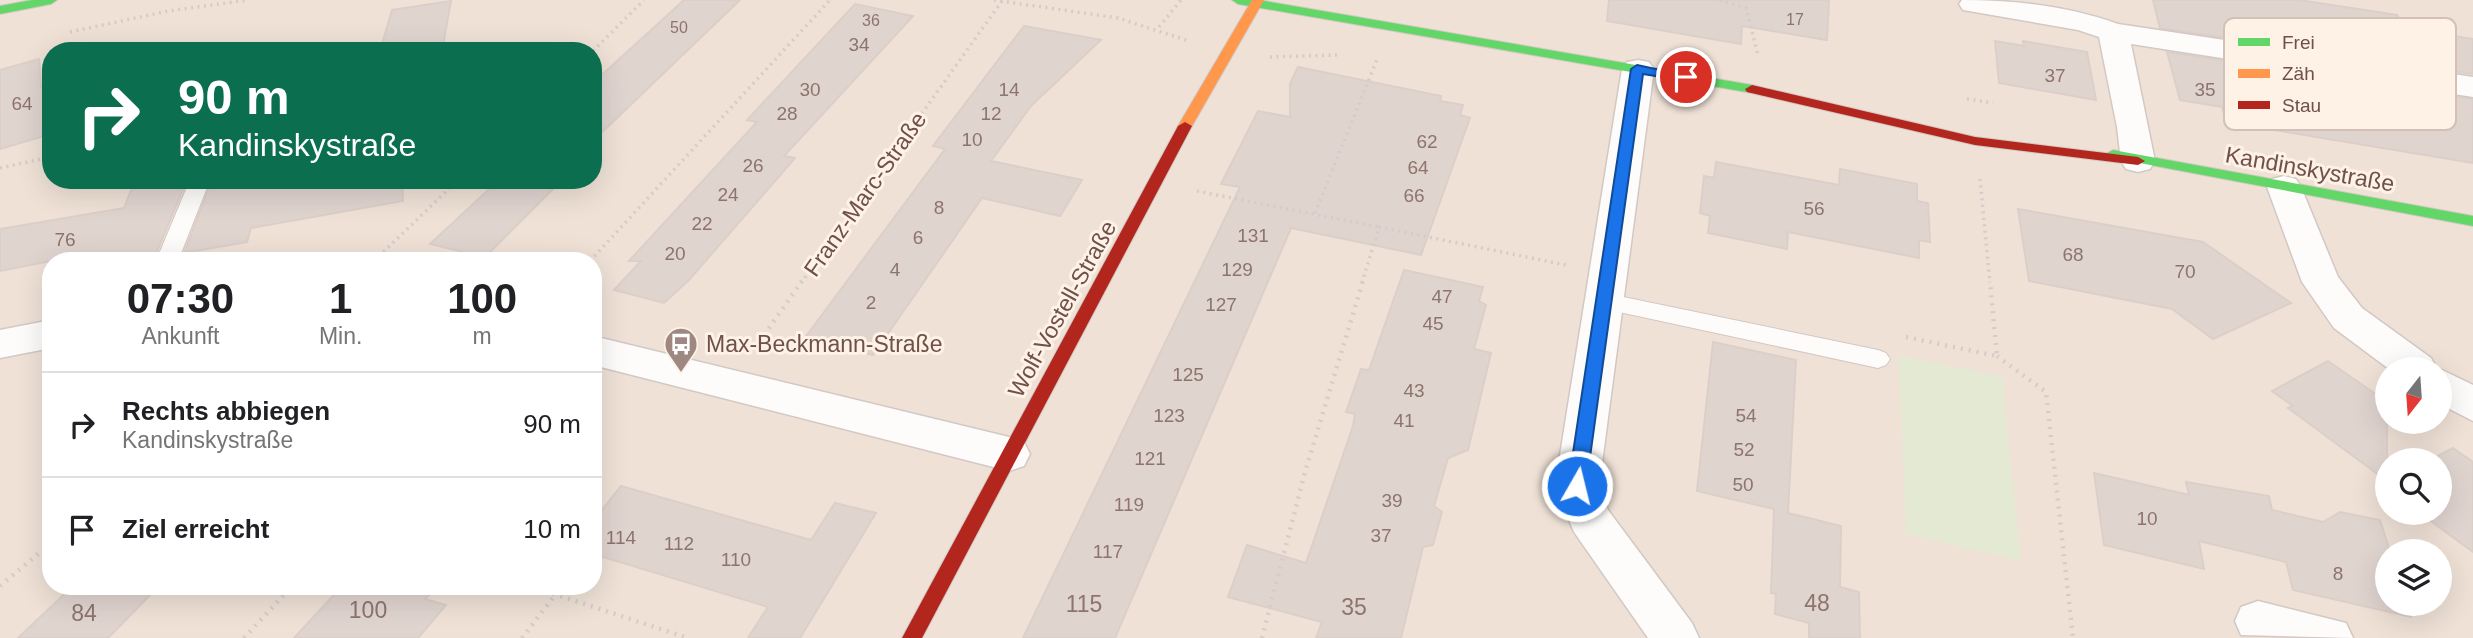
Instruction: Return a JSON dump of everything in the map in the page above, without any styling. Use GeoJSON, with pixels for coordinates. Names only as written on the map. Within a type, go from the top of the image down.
{"type":"FeatureCollection","features":[{"type":"Feature","properties":{"kind":"street"},"geometry":{"type":"LineString","coordinates":[[0,10],[51,0]]}},
{"type":"Feature","properties":{"kind":"street","name":"Kandinskystraße"},"geometry":{"type":"LineString","coordinates":[[1238,0],[1257,1],[1812,100],[1905,108]]}},
{"type":"Feature","properties":{"kind":"street","name":"Wolf-Vostell-Straße"},"geometry":{"type":"LineString","coordinates":[[912,638],[1206,88],[1257,1]]}},
{"type":"Feature","properties":{"kind":"street"},"geometry":{"type":"LineString","coordinates":[[1974,4],[2084,22],[2113,32],[2224,49]]}},
{"type":"Feature","properties":{"kind":"street"},"geometry":{"type":"LineString","coordinates":[[2113,32],[2138,161]]}},
{"type":"Feature","properties":{"kind":"street"},"geometry":{"type":"LineString","coordinates":[[1637,69],[1577,486],[1590,519],[1675,638]]}},
{"type":"Feature","properties":{"kind":"street","name":"Kandinskystraße"},"geometry":{"type":"LineString","coordinates":[[1812,100],[1890,123],[1975,141],[2138,161],[2473,221]]}},
{"type":"Feature","properties":{"kind":"street","name":"Kandinskystraße"},"geometry":{"type":"LineString","coordinates":[[2024,131],[2138,161]]}},
{"type":"Feature","properties":{"kind":"street"},"geometry":{"type":"LineString","coordinates":[[2284,187],[2321,282],[2348,318],[2401,357]]}},
{"type":"Feature","properties":{"kind":"street"},"geometry":{"type":"LineString","coordinates":[[0,344],[42,336]]}},
{"type":"Feature","properties":{"kind":"street"},"geometry":{"type":"LineString","coordinates":[[602,352],[1009,454]]}},
{"type":"Feature","properties":{"kind":"street"},"geometry":{"type":"LineString","coordinates":[[2452,392],[2473,405]]}},
{"type":"Feature","properties":{"kind":"street"},"geometry":{"type":"LineString","coordinates":[[2258,621],[2329,638]]}},
{"type":"Feature","properties":{"kind":"lane"},"geometry":{"type":"LineString","coordinates":[[171,252],[196,189]]}},
{"type":"Feature","properties":{"kind":"lane"},"geometry":{"type":"LineString","coordinates":[[1605,288],[1878,359]]}},
{"type":"Feature","properties":{"kind":"path"},"geometry":{"type":"LineString","coordinates":[[60,34],[168,11],[248,0]]}},
{"type":"Feature","properties":{"kind":"path"},"geometry":{"type":"LineString","coordinates":[[602,42],[644,0]]}},
{"type":"Feature","properties":{"kind":"path"},"geometry":{"type":"LineString","coordinates":[[598,252],[830,0]]}},
{"type":"Feature","properties":{"kind":"path"},"geometry":{"type":"LineString","coordinates":[[1159,27],[1181,0]]}},
{"type":"Feature","properties":{"kind":"path"},"geometry":{"type":"LineString","coordinates":[[1720,0],[1746,8],[1758,46],[1758,90]]}},
{"type":"Feature","properties":{"kind":"path","name":"Franz-Marc-Straße"},"geometry":{"type":"LineString","coordinates":[[726,385],[774,325],[1002,1]]}},
{"type":"Feature","properties":{"kind":"path"},"geometry":{"type":"LineString","coordinates":[[1315,213],[1380,53]]}},
{"type":"Feature","properties":{"kind":"path"},"geometry":{"type":"LineString","coordinates":[[0,168],[42,159]]}},
{"type":"Feature","properties":{"kind":"path"},"geometry":{"type":"LineString","coordinates":[[1979,172],[1997,356]]}},
{"type":"Feature","properties":{"kind":"path"},"geometry":{"type":"LineString","coordinates":[[1156,184],[1575,266],[1605,288]]}},
{"type":"Feature","properties":{"kind":"path"},"geometry":{"type":"LineString","coordinates":[[383,252],[449,189]]}},
{"type":"Feature","properties":{"kind":"path"},"geometry":{"type":"LineString","coordinates":[[1262,638],[1305,472],[1378,227]]}},
{"type":"Feature","properties":{"kind":"path"},"geometry":{"type":"LineString","coordinates":[[1905,336],[1997,356],[2046,392],[2073,638]]}},
{"type":"Feature","properties":{"kind":"path"},"geometry":{"type":"LineString","coordinates":[[0,586],[42,551]]}},
{"type":"Feature","properties":{"kind":"path"},"geometry":{"type":"LineString","coordinates":[[244,638],[284,595]]}},
{"type":"Feature","properties":{"kind":"path"},"geometry":{"type":"LineString","coordinates":[[522,638],[555,595],[688,638]]}},
{"type":"Feature","properties":{"kind":"shaded area"},"geometry":{"type":"Polygon","coordinates":[[[0,0],[2473,0],[2473,638],[0,638],[0,0]]]}},
{"type":"Feature","properties":{"kind":"green space"},"geometry":{"type":"Polygon","coordinates":[[[1899,355],[2002,377],[2021,561],[1906,534],[1899,355]]]}},
{"type":"Feature","properties":{"kind":"building"},"geometry":{"type":"Polygon","coordinates":[[[684,0],[740,0],[602,132],[602,75],[684,0]]]}},
{"type":"Feature","properties":{"kind":"building"},"geometry":{"type":"Polygon","coordinates":[[[1609,0],[1829,0],[1827,40],[1742,26],[1741,44],[1607,21],[1609,0]]]}},
{"type":"Feature","properties":{"kind":"building"},"geometry":{"type":"Polygon","coordinates":[[[2153,0],[2299,0],[2397,15],[2399,18],[2224,18],[2224,37],[2160,28],[2153,0]]]}},
{"type":"Feature","properties":{"kind":"building"},"geometry":{"type":"Polygon","coordinates":[[[451,1],[444,42],[383,42],[392,10],[451,1]]]}},
{"type":"Feature","properties":{"kind":"building"},"geometry":{"type":"Polygon","coordinates":[[[855,4],[913,16],[784,156],[795,158],[689,280],[664,303],[614,290],[641,261],[629,261],[757,122],[747,120],[855,4]]]}},
{"type":"Feature","properties":{"kind":"building"},"geometry":{"type":"Polygon","coordinates":[[[1024,26],[1101,40],[1031,106],[991,161],[1082,180],[1060,216],[982,198],[873,355],[804,339],[945,149],[933,146],[1024,26]]]}},
{"type":"Feature","properties":{"kind":"building"},"geometry":{"type":"Polygon","coordinates":[[[2456,36],[2473,39],[2473,74],[2456,72],[2456,36]]]}},
{"type":"Feature","properties":{"kind":"building"},"geometry":{"type":"Polygon","coordinates":[[[1995,41],[2024,46],[2023,41],[2087,52],[2096,100],[1999,83],[1995,41]]]}},
{"type":"Feature","properties":{"kind":"building"},"geometry":{"type":"Polygon","coordinates":[[[2167,52],[2224,61],[2224,114],[2222,107],[2180,100],[2167,52]]]}},
{"type":"Feature","properties":{"kind":"building"},"geometry":{"type":"Polygon","coordinates":[[[39,59],[42,137],[0,149],[0,70],[39,59]]]}},
{"type":"Feature","properties":{"kind":"building"},"geometry":{"type":"Polygon","coordinates":[[[1298,67],[1441,96],[1440,101],[1463,105],[1460,115],[1470,118],[1421,255],[1291,228],[1115,638],[1023,638],[1240,187],[1221,184],[1258,111],[1290,117],[1290,84],[1298,67]]]}},
{"type":"Feature","properties":{"kind":"building"},"geometry":{"type":"Polygon","coordinates":[[[2456,96],[2473,99],[2473,163],[2274,130],[2456,130],[2456,96]]]}},
{"type":"Feature","properties":{"kind":"building"},"geometry":{"type":"Polygon","coordinates":[[[1716,162],[1839,185],[1840,169],[1917,184],[1917,201],[1928,203],[1930,242],[1919,240],[1919,258],[1788,232],[1787,249],[1708,233],[1710,216],[1700,213],[1704,176],[1714,178],[1716,162]]]}},
{"type":"Feature","properties":{"kind":"building"},"geometry":{"type":"Polygon","coordinates":[[[131,189],[183,189],[157,252],[42,252],[42,263],[0,271],[0,229],[124,208],[131,189]]]}},
{"type":"Feature","properties":{"kind":"building"},"geometry":{"type":"Polygon","coordinates":[[[209,189],[402,189],[403,201],[251,228],[247,242],[184,252],[209,189]]]}},
{"type":"Feature","properties":{"kind":"building"},"geometry":{"type":"Polygon","coordinates":[[[489,189],[553,189],[490,252],[464,252],[430,244],[489,189]]]}},
{"type":"Feature","properties":{"kind":"building"},"geometry":{"type":"Polygon","coordinates":[[[2018,209],[2203,242],[2291,303],[2213,339],[2172,309],[2029,281],[2018,209]]]}},
{"type":"Feature","properties":{"kind":"building"},"geometry":{"type":"Polygon","coordinates":[[[1404,270],[1483,287],[1479,301],[1486,305],[1474,349],[1491,353],[1468,450],[1448,458],[1434,506],[1442,512],[1433,545],[1423,547],[1401,638],[1316,638],[1322,622],[1228,597],[1247,545],[1306,563],[1353,426],[1355,414],[1346,412],[1361,369],[1369,370],[1404,270]]]}},
{"type":"Feature","properties":{"kind":"building"},"geometry":{"type":"Polygon","coordinates":[[[1713,342],[1796,360],[1788,513],[1841,526],[1840,587],[1859,592],[1860,638],[1809,638],[1809,623],[1775,614],[1776,594],[1771,593],[1774,509],[1697,491],[1713,342]]]}},
{"type":"Feature","properties":{"kind":"building"},"geometry":{"type":"Polygon","coordinates":[[[2328,361],[2375,394],[2375,434],[2387,434],[2387,448],[2375,448],[2375,472],[2288,408],[2293,406],[2272,391],[2328,361]]]}},
{"type":"Feature","properties":{"kind":"building"},"geometry":{"type":"Polygon","coordinates":[[[2452,449],[2473,462],[2473,552],[2436,525],[2452,525],[2452,449]]]}},
{"type":"Feature","properties":{"kind":"building"},"geometry":{"type":"Polygon","coordinates":[[[2094,473],[2189,495],[2186,482],[2269,496],[2272,510],[2323,522],[2340,512],[2375,519],[2375,525],[2382,525],[2386,539],[2375,539],[2375,609],[2293,590],[2286,562],[2199,541],[2204,569],[2104,545],[2094,473]]]}},
{"type":"Feature","properties":{"kind":"building"},"geometry":{"type":"Polygon","coordinates":[[[621,486],[811,540],[835,503],[876,513],[800,638],[748,638],[768,607],[602,557],[602,510],[621,486]]]}},
{"type":"Feature","properties":{"kind":"building"},"geometry":{"type":"Polygon","coordinates":[[[63,595],[150,595],[108,638],[18,638],[63,595]]]}},
{"type":"Feature","properties":{"kind":"building"},"geometry":{"type":"Polygon","coordinates":[[[334,595],[429,595],[425,599],[446,605],[418,638],[294,638],[334,595]]]}},
{"type":"Feature","properties":{"kind":"traffic: fast"},"geometry":{"type":"LineString","coordinates":[[0,10],[51,0]]}},
{"type":"Feature","properties":{"kind":"traffic: fast"},"geometry":{"type":"LineString","coordinates":[[1238,0],[1752,89]]}},
{"type":"Feature","properties":{"kind":"traffic: fast"},"geometry":{"type":"LineString","coordinates":[[2113,154],[2473,221]]}},
{"type":"Feature","properties":{"kind":"traffic: slow"},"geometry":{"type":"LineString","coordinates":[[1185,126],[1258,0]]}},
{"type":"Feature","properties":{"kind":"traffic: jam"},"geometry":{"type":"LineString","coordinates":[[1752,89],[1975,141],[2138,161]]}},
{"type":"Feature","properties":{"kind":"traffic: jam"},"geometry":{"type":"LineString","coordinates":[[912,638],[1185,126]]}},
{"type":"Feature","properties":{"kind":"place","name":"Max-Beckmann-Straße"},"geometry":{"type":"Point","coordinates":[681,374]}},
{"type":"Feature","properties":{"kind":"route"},"geometry":{"type":"LineString","coordinates":[[1577,486],[1637,69],[1686,77]]}}]}
